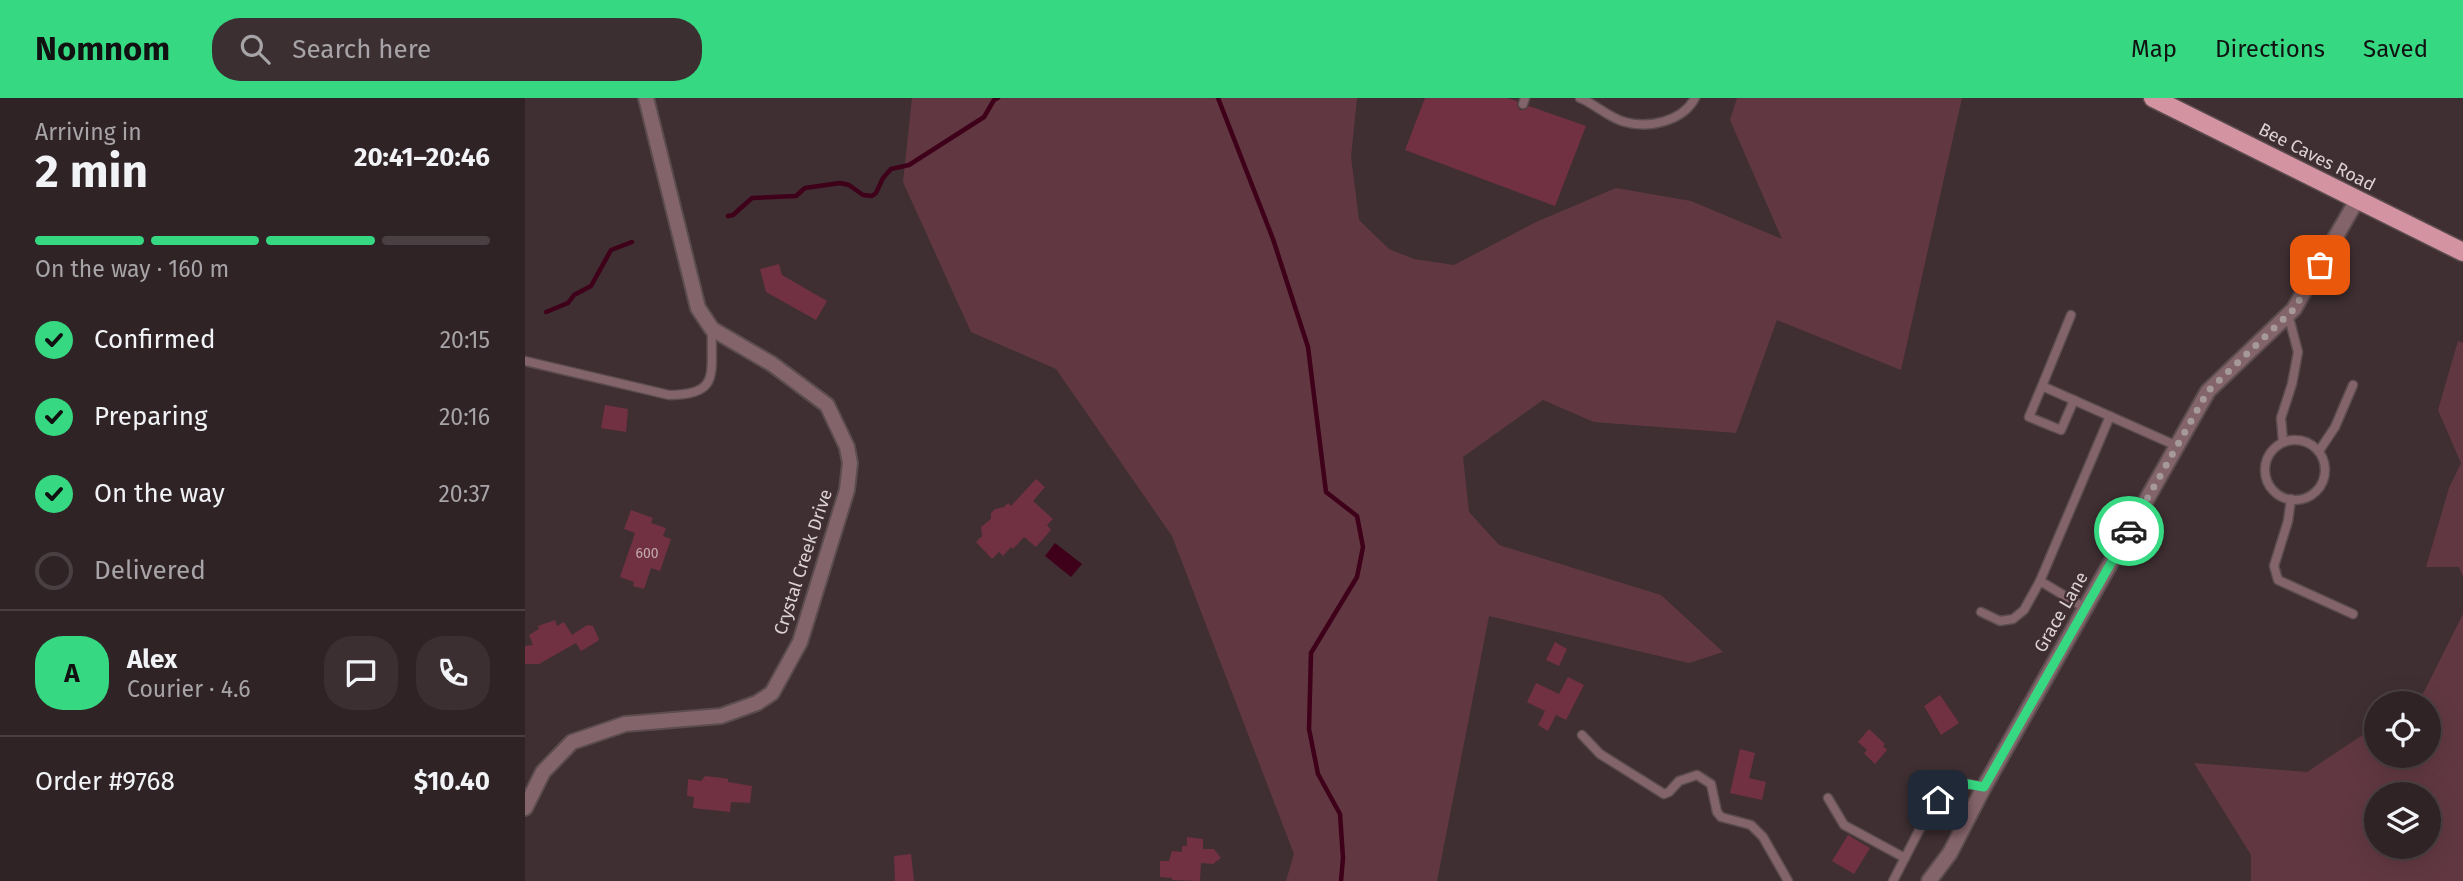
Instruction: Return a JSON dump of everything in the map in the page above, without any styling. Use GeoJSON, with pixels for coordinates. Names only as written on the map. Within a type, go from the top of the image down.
{"type":"FeatureCollection","features":[{"type":"Feature","properties":{"kind":"main road","name":"Bee Caves Road"},"geometry":{"type":"LineString","coordinates":[[2153,98],[2463,252]]}},
{"type":"Feature","properties":{"kind":"street"},"geometry":{"type":"LineString","coordinates":[[646,98],[698,308],[712,329]]}},
{"type":"Feature","properties":{"kind":"street","name":"Grace Lane"},"geometry":{"type":"LineString","coordinates":[[1929,881],[1950,853],[1984,787],[2208,391],[2294,309],[2357,200]]}},
{"type":"Feature","properties":{"kind":"street","name":"Crystal Creek Drive"},"geometry":{"type":"LineString","coordinates":[[526,804],[543,772],[572,742],[625,724],[721,716],[757,703],[772,693],[800,642],[847,490],[850,463],[847,447],[827,405],[772,364],[712,329]]}},
{"type":"Feature","properties":{"kind":"lane"},"geometry":{"type":"LineString","coordinates":[[1580,98],[1624,122],[1650,125],[1672,119],[1695,98]]}},
{"type":"Feature","properties":{"kind":"lane"},"geometry":{"type":"LineString","coordinates":[[2283,442],[2281,418],[2292,384],[2298,352],[2288,314]]}},
{"type":"Feature","properties":{"kind":"lane"},"geometry":{"type":"LineString","coordinates":[[2071,315],[2029,416],[2061,430],[2074,400]]}},
{"type":"Feature","properties":{"kind":"lane"},"geometry":{"type":"LineString","coordinates":[[525,360],[669,395],[689,395],[703,390],[710,379],[712,329]]}},
{"type":"Feature","properties":{"kind":"lane"},"geometry":{"type":"LineString","coordinates":[[2319,451],[2335,427],[2353,385]]}},
{"type":"Feature","properties":{"kind":"lane"},"geometry":{"type":"LineString","coordinates":[[2042,386],[2177,446]]}},
{"type":"Feature","properties":{"kind":"lane"},"geometry":{"type":"LineString","coordinates":[[1981,612],[2000,621],[2013,619],[2024,610],[2040,581],[2111,416]]}},
{"type":"Feature","properties":{"kind":"lane"},"geometry":{"type":"LineString","coordinates":[[2302,440],[2319,451],[2325,470],[2319,488],[2302,499],[2291,499],[2274,492],[2265,474],[2268,455],[2283,442],[2302,440]]}},
{"type":"Feature","properties":{"kind":"lane"},"geometry":{"type":"LineString","coordinates":[[2291,499],[2288,521],[2274,566],[2278,580],[2353,614]]}},
{"type":"Feature","properties":{"kind":"lane"},"geometry":{"type":"LineString","coordinates":[[2040,581],[2085,608]]}},
{"type":"Feature","properties":{"kind":"lane"},"geometry":{"type":"LineString","coordinates":[[1582,735],[1600,754],[1658,792],[1669,792],[1679,781],[1697,775],[1711,783],[1717,812],[1721,817],[1751,825],[1763,837],[1788,881]]}},
{"type":"Feature","properties":{"kind":"lane"},"geometry":{"type":"LineString","coordinates":[[1893,881],[1927,815],[1950,785],[1962,783],[1984,787]]}},
{"type":"Feature","properties":{"kind":"lane"},"geometry":{"type":"LineString","coordinates":[[1828,798],[1844,825],[1905,858]]}},
{"type":"Feature","properties":{"kind":"shaded area"},"geometry":{"type":"Polygon","coordinates":[[[912,98],[1357,98],[1351,157],[1359,220],[1389,249],[1414,259],[1454,265],[1536,222],[1616,188],[1691,201],[1782,239],[1730,120],[1737,98],[1962,98],[1901,370],[1777,320],[1736,433],[1594,422],[1543,400],[1463,457],[1469,512],[1499,545],[1661,595],[1723,652],[1689,663],[1489,616],[1437,881],[1286,881],[1294,854],[1172,536],[1056,369],[971,332],[903,182],[912,98]]]}},
{"type":"Feature","properties":{"kind":"shaded area"},"geometry":{"type":"Polygon","coordinates":[[[2458,341],[2463,343],[2463,577],[2459,567],[2426,567],[2449,488],[2461,463],[2438,410],[2458,341]]]}},
{"type":"Feature","properties":{"kind":"shaded area"},"geometry":{"type":"Polygon","coordinates":[[[1055,543],[1082,564],[1071,577],[1045,556],[1055,543]]]}},
{"type":"Feature","properties":{"kind":"shaded area"},"geometry":{"type":"Polygon","coordinates":[[[2463,614],[2463,881],[2251,881],[2251,855],[2194,763],[2307,772],[2364,734],[2364,768],[2441,768],[2441,691],[2424,691],[2463,614]]]}},
{"type":"Feature","properties":{"kind":"building"},"geometry":{"type":"Polygon","coordinates":[[[1425,98],[1507,98],[1517,101],[1520,110],[1529,106],[1586,126],[1555,206],[1405,150],[1425,98]]]}},
{"type":"Feature","properties":{"kind":"building"},"geometry":{"type":"Polygon","coordinates":[[[779,264],[782,275],[827,301],[816,320],[766,292],[760,269],[779,264]]]}},
{"type":"Feature","properties":{"kind":"building"},"geometry":{"type":"Polygon","coordinates":[[[605,405],[628,409],[626,432],[601,428],[605,405]]]}},
{"type":"Feature","properties":{"kind":"building"},"geometry":{"type":"Polygon","coordinates":[[[1036,479],[1045,487],[1033,501],[1053,519],[1047,525],[1051,530],[1036,547],[1024,537],[1003,556],[999,552],[992,559],[976,542],[982,536],[981,527],[991,519],[991,513],[995,509],[1008,503],[1011,506],[1036,479]]]}},
{"type":"Feature","properties":{"kind":"building"},"geometry":{"type":"Polygon","coordinates":[[[631,510],[653,518],[651,523],[666,528],[663,536],[671,539],[660,571],[651,568],[644,589],[633,586],[634,582],[620,577],[635,533],[624,529],[631,510]]]}},
{"type":"Feature","properties":{"kind":"building"},"geometry":{"type":"Polygon","coordinates":[[[555,620],[557,626],[564,622],[572,635],[587,625],[593,626],[599,639],[581,651],[576,643],[539,664],[525,664],[525,646],[533,645],[529,635],[539,629],[538,626],[555,620]]]}},
{"type":"Feature","properties":{"kind":"building"},"geometry":{"type":"Polygon","coordinates":[[[1555,642],[1567,649],[1559,666],[1546,660],[1555,642]]]}},
{"type":"Feature","properties":{"kind":"building"},"geometry":{"type":"Polygon","coordinates":[[[1568,677],[1584,685],[1566,720],[1556,715],[1548,731],[1538,725],[1545,711],[1527,702],[1536,683],[1559,694],[1568,677]]]}},
{"type":"Feature","properties":{"kind":"building"},"geometry":{"type":"Polygon","coordinates":[[[1940,695],[1959,723],[1941,735],[1924,706],[1940,695]]]}},
{"type":"Feature","properties":{"kind":"building"},"geometry":{"type":"Polygon","coordinates":[[[1869,729],[1885,744],[1883,746],[1887,750],[1875,764],[1864,753],[1867,750],[1858,742],[1869,729]]]}},
{"type":"Feature","properties":{"kind":"building"},"geometry":{"type":"Polygon","coordinates":[[[1740,749],[1755,753],[1749,778],[1766,782],[1762,800],[1730,793],[1740,749]]]}},
{"type":"Feature","properties":{"kind":"building"},"geometry":{"type":"Polygon","coordinates":[[[705,776],[752,786],[750,803],[731,802],[730,812],[693,808],[694,797],[687,796],[688,779],[701,781],[705,776]]]}},
{"type":"Feature","properties":{"kind":"building"},"geometry":{"type":"Polygon","coordinates":[[[1848,835],[1870,848],[1854,874],[1832,861],[1848,835]]]}},
{"type":"Feature","properties":{"kind":"building"},"geometry":{"type":"Polygon","coordinates":[[[1187,837],[1203,839],[1203,849],[1214,849],[1221,858],[1213,864],[1201,863],[1200,881],[1160,877],[1160,861],[1169,861],[1172,851],[1182,852],[1182,846],[1187,846],[1187,837]]]}},
{"type":"Feature","properties":{"kind":"building"},"geometry":{"type":"Polygon","coordinates":[[[911,854],[914,881],[895,881],[894,856],[911,854]]]}},
{"type":"Feature","properties":{"kind":"waterway"},"geometry":{"type":"LineString","coordinates":[[728,216],[733,215],[752,198],[796,196],[805,188],[840,183],[849,185],[863,195],[872,196],[891,169],[909,165],[984,117],[998,98]]}},
{"type":"Feature","properties":{"kind":"waterway"},"geometry":{"type":"LineString","coordinates":[[1218,98],[1273,239],[1308,347],[1326,492],[1357,516],[1363,547],[1357,577],[1311,653],[1309,729],[1318,774],[1340,814],[1343,858],[1341,881]]}},
{"type":"Feature","properties":{"kind":"waterway"},"geometry":{"type":"LineString","coordinates":[[546,312],[568,303],[574,295],[591,286],[611,250],[632,242]]}},
{"type":"Feature","properties":{"kind":"way so far"},"geometry":{"type":"LineString","coordinates":[[2129,531],[2208,391],[2294,309],[2320,265]]}},
{"type":"Feature","properties":{"kind":"route"},"geometry":{"type":"LineString","coordinates":[[1938,800],[1950,785],[1962,783],[1984,787],[2129,531]]}}]}
